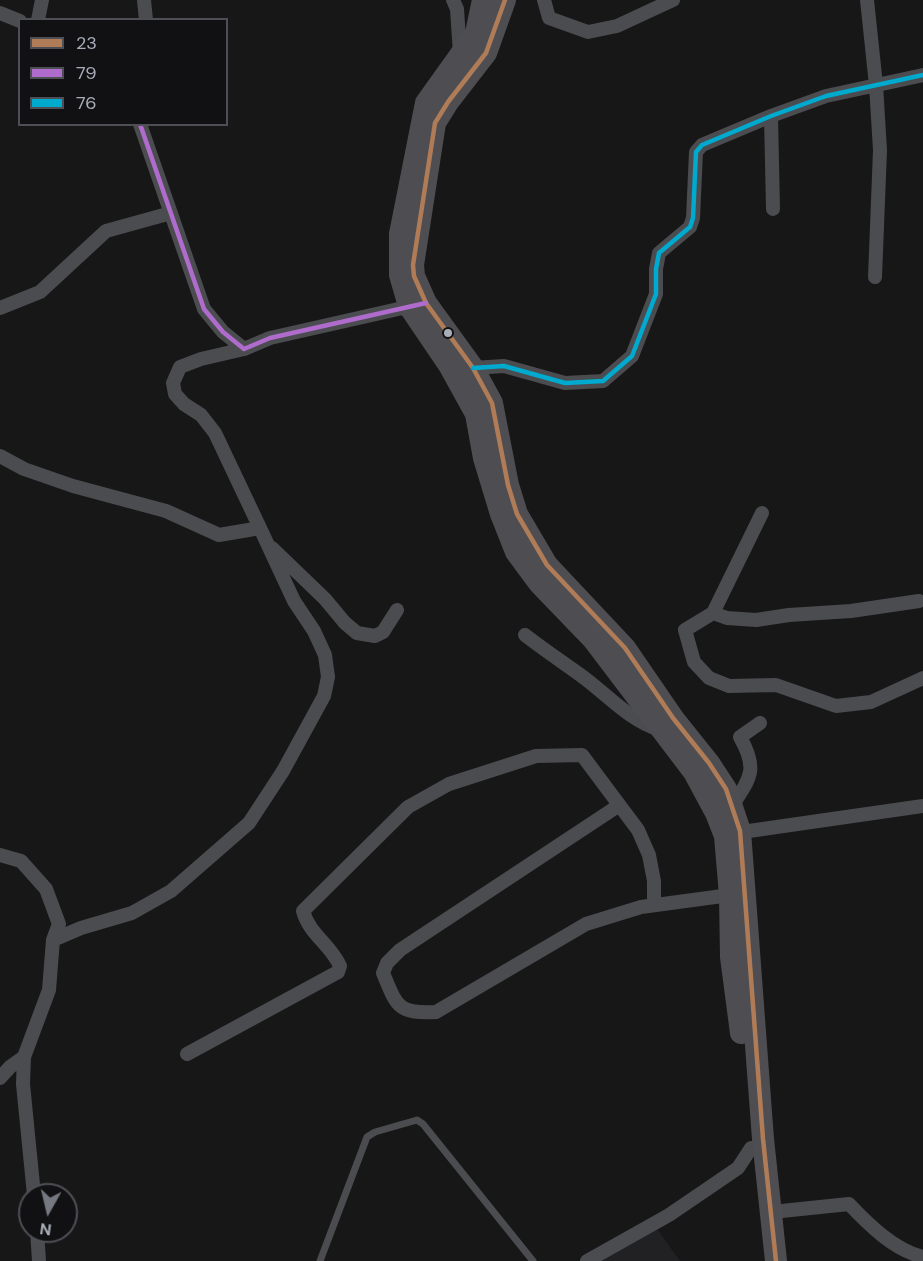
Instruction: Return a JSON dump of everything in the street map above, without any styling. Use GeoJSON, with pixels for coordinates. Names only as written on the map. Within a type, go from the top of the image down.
{"type":"FeatureCollection","features":[{"type":"Feature","properties":{"kind":"highway"},"geometry":{"type":"LineString","coordinates":[[483,0],[477,33],[426,103],[400,234],[400,275],[476,414],[484,458],[501,514],[516,552],[538,583],[593,639],[694,772],[716,813],[732,833],[776,1261]]}},
{"type":"Feature","properties":{"kind":"highway"},"geometry":{"type":"LineString","coordinates":[[505,0],[486,53],[435,123],[413,265],[417,304],[473,368],[492,403],[508,485],[517,514],[547,565],[624,648],[726,789],[732,806],[731,957],[740,1024],[763,1261]]}},
{"type":"Feature","properties":{"kind":"street"},"geometry":{"type":"LineString","coordinates":[[38,18],[42,0]]}},
{"type":"Feature","properties":{"kind":"street"},"geometry":{"type":"LineString","coordinates":[[144,0],[146,18]]}},
{"type":"Feature","properties":{"kind":"street"},"geometry":{"type":"LineString","coordinates":[[453,0],[457,9],[460,56]]}},
{"type":"Feature","properties":{"kind":"street"},"geometry":{"type":"LineString","coordinates":[[543,0],[549,18],[588,32],[617,26],[673,0]]}},
{"type":"Feature","properties":{"kind":"street"},"geometry":{"type":"LineString","coordinates":[[867,0],[880,150],[875,277]]}},
{"type":"Feature","properties":{"kind":"street"},"geometry":{"type":"LineString","coordinates":[[0,13],[18,20]]}},
{"type":"Feature","properties":{"kind":"street"},"geometry":{"type":"LineString","coordinates":[[473,368],[504,366],[566,383],[603,381],[632,356],[657,294],[656,269],[659,253],[690,227],[693,218],[696,152],[702,145],[826,96],[923,75]]}},
{"type":"Feature","properties":{"kind":"street"},"geometry":{"type":"LineString","coordinates":[[771,116],[774,209]]}},
{"type":"Feature","properties":{"kind":"street"},"geometry":{"type":"LineString","coordinates":[[141,126],[204,309],[223,332],[243,349]]}},
{"type":"Feature","properties":{"kind":"street"},"geometry":{"type":"LineString","coordinates":[[0,308],[40,292],[106,231],[171,213]]}},
{"type":"Feature","properties":{"kind":"street"},"geometry":{"type":"LineString","coordinates":[[53,940],[81,927],[132,913],[171,891],[249,823],[283,771],[324,696],[328,676],[326,655],[314,631],[294,601],[215,433],[201,415],[184,404],[175,394],[173,382],[180,367],[201,359],[243,349],[270,338],[417,304]]}},
{"type":"Feature","properties":{"kind":"street"},"geometry":{"type":"LineString","coordinates":[[0,456],[24,469],[73,486],[166,511],[219,535],[260,528]]}},
{"type":"Feature","properties":{"kind":"street"},"geometry":{"type":"LineString","coordinates":[[762,513],[713,613],[685,630],[694,662],[710,678],[729,686],[776,685],[836,706],[871,702],[923,678]]}},
{"type":"Feature","properties":{"kind":"street"},"geometry":{"type":"LineString","coordinates":[[267,542],[357,633],[375,636],[383,632],[397,610]]}},
{"type":"Feature","properties":{"kind":"street"},"geometry":{"type":"LineString","coordinates":[[713,613],[727,618],[756,620],[789,615],[851,611],[919,601]]}},
{"type":"Feature","properties":{"kind":"street"},"geometry":{"type":"LineString","coordinates":[[525,635],[644,725],[662,731]]}},
{"type":"Feature","properties":{"kind":"street"},"geometry":{"type":"LineString","coordinates":[[732,806],[749,780],[750,755],[740,737],[760,723]]}},
{"type":"Feature","properties":{"kind":"street"},"geometry":{"type":"LineString","coordinates":[[187,1054],[338,972],[340,966],[335,955],[306,922],[303,911],[408,807],[449,784],[537,756],[582,755],[638,830],[649,855],[654,882],[654,905]]}},
{"type":"Feature","properties":{"kind":"street"},"geometry":{"type":"LineString","coordinates":[[618,806],[400,950],[387,963],[383,973],[396,1003],[400,1007],[418,1013],[436,1012],[586,924],[641,906],[730,895]]}},
{"type":"Feature","properties":{"kind":"street"},"geometry":{"type":"LineString","coordinates":[[732,833],[923,806]]}},
{"type":"Feature","properties":{"kind":"street"},"geometry":{"type":"LineString","coordinates":[[0,855],[21,861],[46,889],[58,924],[53,940],[49,990],[24,1057],[24,1083],[33,1183]]}},
{"type":"Feature","properties":{"kind":"street"},"geometry":{"type":"LineString","coordinates":[[0,1078],[10,1066],[24,1057]]}},
{"type":"Feature","properties":{"kind":"street"},"geometry":{"type":"LineString","coordinates":[[587,1261],[679,1208],[738,1168],[751,1148]]}},
{"type":"Feature","properties":{"kind":"street"},"geometry":{"type":"LineString","coordinates":[[772,1212],[849,1204],[869,1225],[911,1254],[923,1257]]}},
{"type":"Feature","properties":{"kind":"street"},"geometry":{"type":"LineString","coordinates":[[38,1243],[39,1261]]}},
{"type":"Feature","properties":{"kind":"lane"},"geometry":{"type":"LineString","coordinates":[[320,1261],[367,1137],[375,1132],[417,1120],[423,1124],[533,1261]]}},
{"type":"Feature","properties":{"kind":"shaded area"},"geometry":{"type":"Polygon","coordinates":[[[657,1229],[680,1261],[599,1261],[657,1229]]]}},
{"type":"Feature","properties":{"kind":"transit line","name":"23"},"geometry":{"type":"LineString","coordinates":[[505,0],[486,53],[448,102],[435,123],[413,265],[414,276],[426,303],[473,368],[492,403],[508,485],[517,514],[547,565],[625,648],[726,789],[740,831],[763,1139],[776,1261]]}},
{"type":"Feature","properties":{"kind":"transit line","name":"76"},"geometry":{"type":"LineString","coordinates":[[473,368],[504,366],[565,383],[603,381],[632,356],[656,294],[656,269],[659,253],[690,227],[693,218],[696,152],[702,145],[826,96],[923,75]]}},
{"type":"Feature","properties":{"kind":"transit line","name":"79"},"geometry":{"type":"LineString","coordinates":[[141,126],[204,309],[223,332],[244,349],[270,338],[426,303]]}}]}
